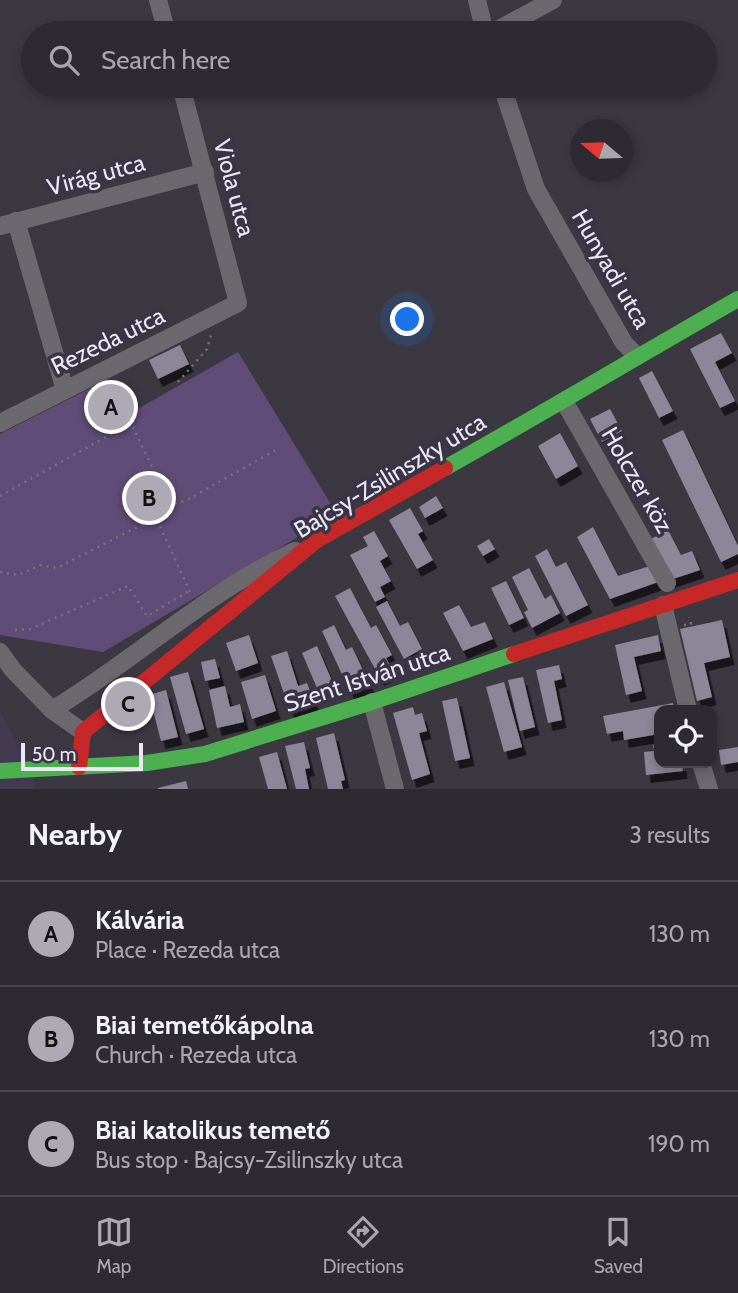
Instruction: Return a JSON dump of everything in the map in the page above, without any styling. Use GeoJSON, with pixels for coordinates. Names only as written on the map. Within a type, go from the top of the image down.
{"type":"FeatureCollection","features":[{"type":"Feature","properties":{"kind":"street"},"geometry":{"type":"LineString","coordinates":[[158,0],[164,21]]}},
{"type":"Feature","properties":{"kind":"street"},"geometry":{"type":"LineString","coordinates":[[477,0],[482,21]]}},
{"type":"Feature","properties":{"kind":"street"},"geometry":{"type":"LineString","coordinates":[[514,21],[553,0]]}},
{"type":"Feature","properties":{"kind":"street","name":"Viola utca"},"geometry":{"type":"LineString","coordinates":[[184,98],[238,303]]}},
{"type":"Feature","properties":{"kind":"street","name":"Hunyadi utca"},"geometry":{"type":"LineString","coordinates":[[506,98],[536,189],[624,343],[637,356]]}},
{"type":"Feature","properties":{"kind":"street","name":"Virág utca"},"geometry":{"type":"LineString","coordinates":[[8,224],[205,172]]}},
{"type":"Feature","properties":{"kind":"street"},"geometry":{"type":"LineString","coordinates":[[8,224],[65,390]]}},
{"type":"Feature","properties":{"kind":"street","name":"Bajcsy-Zsilinszky utca"},"geometry":{"type":"LineString","coordinates":[[83,732],[317,540],[738,299]]}},
{"type":"Feature","properties":{"kind":"street","name":"Rezeda utca"},"geometry":{"type":"LineString","coordinates":[[0,423],[238,303]]}},
{"type":"Feature","properties":{"kind":"street","name":"Holczer köz"},"geometry":{"type":"LineString","coordinates":[[564,401],[667,583]]}},
{"type":"Feature","properties":{"kind":"street"},"geometry":{"type":"LineString","coordinates":[[52,710],[86,690],[198,607],[272,562],[317,540]]}},
{"type":"Feature","properties":{"kind":"street","name":"Szent István utca"},"geometry":{"type":"LineString","coordinates":[[0,771],[147,763],[205,754],[372,702],[738,580]]}},
{"type":"Feature","properties":{"kind":"street"},"geometry":{"type":"LineString","coordinates":[[663,605],[687,705]]}},
{"type":"Feature","properties":{"kind":"street"},"geometry":{"type":"LineString","coordinates":[[0,652],[13,670],[52,710],[83,732],[79,767]]}},
{"type":"Feature","properties":{"kind":"street"},"geometry":{"type":"LineString","coordinates":[[372,702],[395,789]]}},
{"type":"Feature","properties":{"kind":"street"},"geometry":{"type":"LineString","coordinates":[[703,768],[709,789]]}},
{"type":"Feature","properties":{"kind":"path"},"geometry":{"type":"LineString","coordinates":[[178,382],[208,349],[216,315]]}},
{"type":"Feature","properties":{"kind":"path"},"geometry":{"type":"LineString","coordinates":[[0,496],[131,423],[156,475],[162,508]]}},
{"type":"Feature","properties":{"kind":"path"},"geometry":{"type":"LineString","coordinates":[[198,607],[153,511],[189,499],[279,448]]}},
{"type":"Feature","properties":{"kind":"path"},"geometry":{"type":"LineString","coordinates":[[0,572],[18,575],[41,565],[57,568],[155,518]]}},
{"type":"Feature","properties":{"kind":"path"},"geometry":{"type":"LineString","coordinates":[[15,630],[30,629],[128,586],[147,616],[189,591]]}},
{"type":"Feature","properties":{"kind":"shaded area"},"geometry":{"type":"Polygon","coordinates":[[[238,352],[337,514],[103,652],[0,635],[0,434],[109,379],[127,415],[238,352]]]}},
{"type":"Feature","properties":{"kind":"shaded area"},"geometry":{"type":"Polygon","coordinates":[[[0,711],[31,770],[36,789],[0,789],[0,711]]]}},
{"type":"Feature","properties":{"kind":"building"},"geometry":{"type":"Polygon","coordinates":[[[721,333],[732,353],[715,362],[735,401],[720,408],[690,349],[721,333]]]}},
{"type":"Feature","properties":{"kind":"building"},"geometry":{"type":"Polygon","coordinates":[[[180,345],[189,364],[158,379],[149,360],[180,345]]]}},
{"type":"Feature","properties":{"kind":"building"},"geometry":{"type":"Polygon","coordinates":[[[652,371],[673,411],[659,418],[639,378],[652,371]]]}},
{"type":"Feature","properties":{"kind":"building"},"geometry":{"type":"Polygon","coordinates":[[[610,409],[622,431],[602,442],[590,419],[610,409]]]}},
{"type":"Feature","properties":{"kind":"building"},"geometry":{"type":"Polygon","coordinates":[[[683,430],[738,546],[738,554],[721,562],[662,440],[683,430]]]}},
{"type":"Feature","properties":{"kind":"building"},"geometry":{"type":"Polygon","coordinates":[[[560,433],[578,466],[556,479],[538,446],[560,433]]]}},
{"type":"Feature","properties":{"kind":"building"},"geometry":{"type":"Polygon","coordinates":[[[151,488],[159,503],[147,509],[140,493],[151,488]]]}},
{"type":"Feature","properties":{"kind":"building"},"geometry":{"type":"Polygon","coordinates":[[[436,496],[443,508],[425,518],[419,507],[436,496]]]}},
{"type":"Feature","properties":{"kind":"building"},"geometry":{"type":"Polygon","coordinates":[[[410,508],[423,531],[418,534],[433,560],[417,569],[389,520],[410,508]]]}},
{"type":"Feature","properties":{"kind":"building"},"geometry":{"type":"Polygon","coordinates":[[[593,527],[618,576],[653,565],[661,581],[610,599],[577,537],[593,527]]]}},
{"type":"Feature","properties":{"kind":"building"},"geometry":{"type":"Polygon","coordinates":[[[668,530],[681,555],[692,551],[700,570],[670,580],[649,540],[668,530]]]}},
{"type":"Feature","properties":{"kind":"building"},"geometry":{"type":"Polygon","coordinates":[[[374,531],[388,556],[380,561],[391,581],[380,587],[385,597],[375,602],[350,555],[368,546],[363,537],[374,531]]]}},
{"type":"Feature","properties":{"kind":"building"},"geometry":{"type":"Polygon","coordinates":[[[489,539],[495,549],[483,556],[477,546],[489,539]]]}},
{"type":"Feature","properties":{"kind":"building"},"geometry":{"type":"Polygon","coordinates":[[[547,549],[556,567],[566,562],[588,605],[566,616],[535,556],[547,549]]]}},
{"type":"Feature","properties":{"kind":"building"},"geometry":{"type":"Polygon","coordinates":[[[529,568],[545,599],[551,595],[560,613],[532,628],[524,612],[528,610],[512,577],[529,568]]]}},
{"type":"Feature","properties":{"kind":"building"},"geometry":{"type":"Polygon","coordinates":[[[506,581],[524,618],[509,625],[491,588],[506,581]]]}},
{"type":"Feature","properties":{"kind":"building"},"geometry":{"type":"Polygon","coordinates":[[[350,588],[371,628],[376,625],[392,655],[386,658],[393,671],[380,678],[335,596],[350,588]]]}},
{"type":"Feature","properties":{"kind":"building"},"geometry":{"type":"Polygon","coordinates":[[[387,601],[400,626],[408,622],[422,649],[404,659],[376,607],[387,601]]]}},
{"type":"Feature","properties":{"kind":"building"},"geometry":{"type":"Polygon","coordinates":[[[459,605],[471,627],[485,622],[493,639],[463,651],[443,613],[459,605]]]}},
{"type":"Feature","properties":{"kind":"building"},"geometry":{"type":"Polygon","coordinates":[[[722,620],[730,657],[704,663],[712,697],[697,701],[680,629],[722,620]]]}},
{"type":"Feature","properties":{"kind":"building"},"geometry":{"type":"Polygon","coordinates":[[[334,625],[346,650],[352,647],[370,685],[351,694],[322,631],[334,625]]]}},
{"type":"Feature","properties":{"kind":"building"},"geometry":{"type":"Polygon","coordinates":[[[249,635],[258,663],[236,671],[226,643],[249,635]]]}},
{"type":"Feature","properties":{"kind":"building"},"geometry":{"type":"Polygon","coordinates":[[[658,635],[661,651],[634,657],[642,691],[626,695],[615,645],[658,635]]]}},
{"type":"Feature","properties":{"kind":"building"},"geometry":{"type":"Polygon","coordinates":[[[317,646],[335,688],[320,695],[302,653],[317,646]]]}},
{"type":"Feature","properties":{"kind":"building"},"geometry":{"type":"Polygon","coordinates":[[[287,651],[298,686],[307,683],[314,702],[290,711],[271,656],[287,651]]]}},
{"type":"Feature","properties":{"kind":"building"},"geometry":{"type":"Polygon","coordinates":[[[215,659],[220,678],[205,681],[201,662],[215,659]]]}},
{"type":"Feature","properties":{"kind":"building"},"geometry":{"type":"Polygon","coordinates":[[[559,665],[562,679],[554,681],[562,720],[548,723],[536,670],[559,665]]]}},
{"type":"Feature","properties":{"kind":"building"},"geometry":{"type":"Polygon","coordinates":[[[188,672],[204,729],[186,734],[170,677],[188,672]]]}},
{"type":"Feature","properties":{"kind":"building"},"geometry":{"type":"Polygon","coordinates":[[[265,675],[276,711],[252,719],[241,682],[265,675]]]}},
{"type":"Feature","properties":{"kind":"building"},"geometry":{"type":"Polygon","coordinates":[[[523,677],[535,727],[520,731],[508,680],[523,677]]]}},
{"type":"Feature","properties":{"kind":"building"},"geometry":{"type":"Polygon","coordinates":[[[504,682],[522,747],[504,752],[486,687],[504,682]]]}},
{"type":"Feature","properties":{"kind":"building"},"geometry":{"type":"Polygon","coordinates":[[[225,686],[230,707],[240,704],[244,722],[217,728],[209,690],[225,686]]]}},
{"type":"Feature","properties":{"kind":"building"},"geometry":{"type":"Polygon","coordinates":[[[166,690],[178,737],[161,741],[149,695],[166,690]]]}},
{"type":"Feature","properties":{"kind":"building"},"geometry":{"type":"Polygon","coordinates":[[[457,698],[470,758],[455,761],[442,701],[457,698]]]}},
{"type":"Feature","properties":{"kind":"building"},"geometry":{"type":"Polygon","coordinates":[[[413,707],[415,715],[422,713],[427,731],[419,733],[430,774],[412,780],[393,713],[413,707]]]}},
{"type":"Feature","properties":{"kind":"building"},"geometry":{"type":"Polygon","coordinates":[[[654,707],[654,735],[624,740],[623,731],[607,734],[603,716],[654,707]]]}},
{"type":"Feature","properties":{"kind":"building"},"geometry":{"type":"Polygon","coordinates":[[[334,733],[345,780],[341,781],[343,789],[328,789],[316,738],[334,733]]]}},
{"type":"Feature","properties":{"kind":"building"},"geometry":{"type":"Polygon","coordinates":[[[304,742],[310,768],[305,769],[309,789],[296,789],[285,746],[304,742]]]}},
{"type":"Feature","properties":{"kind":"building"},"geometry":{"type":"Polygon","coordinates":[[[738,747],[738,762],[721,765],[719,750],[738,747]]]}},
{"type":"Feature","properties":{"kind":"building"},"geometry":{"type":"Polygon","coordinates":[[[654,751],[654,768],[683,768],[683,771],[646,775],[644,752],[654,751]]]}},
{"type":"Feature","properties":{"kind":"building"},"geometry":{"type":"Polygon","coordinates":[[[277,752],[287,789],[268,789],[259,757],[277,752]]]}},
{"type":"Feature","properties":{"kind":"building"},"geometry":{"type":"Polygon","coordinates":[[[186,781],[188,789],[158,789],[158,788],[186,781]]]}},
{"type":"Feature","properties":{"kind":"traffic: fast"},"geometry":{"type":"LineString","coordinates":[[445,468],[738,299]]}},
{"type":"Feature","properties":{"kind":"traffic: fast"},"geometry":{"type":"LineString","coordinates":[[0,771],[147,763],[205,754],[514,654]]}},
{"type":"Feature","properties":{"kind":"traffic: jam"},"geometry":{"type":"LineString","coordinates":[[79,767],[83,732],[317,540],[445,468]]}},
{"type":"Feature","properties":{"kind":"traffic: jam"},"geometry":{"type":"LineString","coordinates":[[514,654],[738,580]]}},
{"type":"Feature","properties":{"kind":"place","name":"Kálvária"},"geometry":{"type":"Point","coordinates":[111,407]}},
{"type":"Feature","properties":{"kind":"place","name":"Biai temetőkápolna"},"geometry":{"type":"Point","coordinates":[149,498]}},
{"type":"Feature","properties":{"kind":"place","name":"Biai katolikus temető"},"geometry":{"type":"Point","coordinates":[128,704]}}]}
